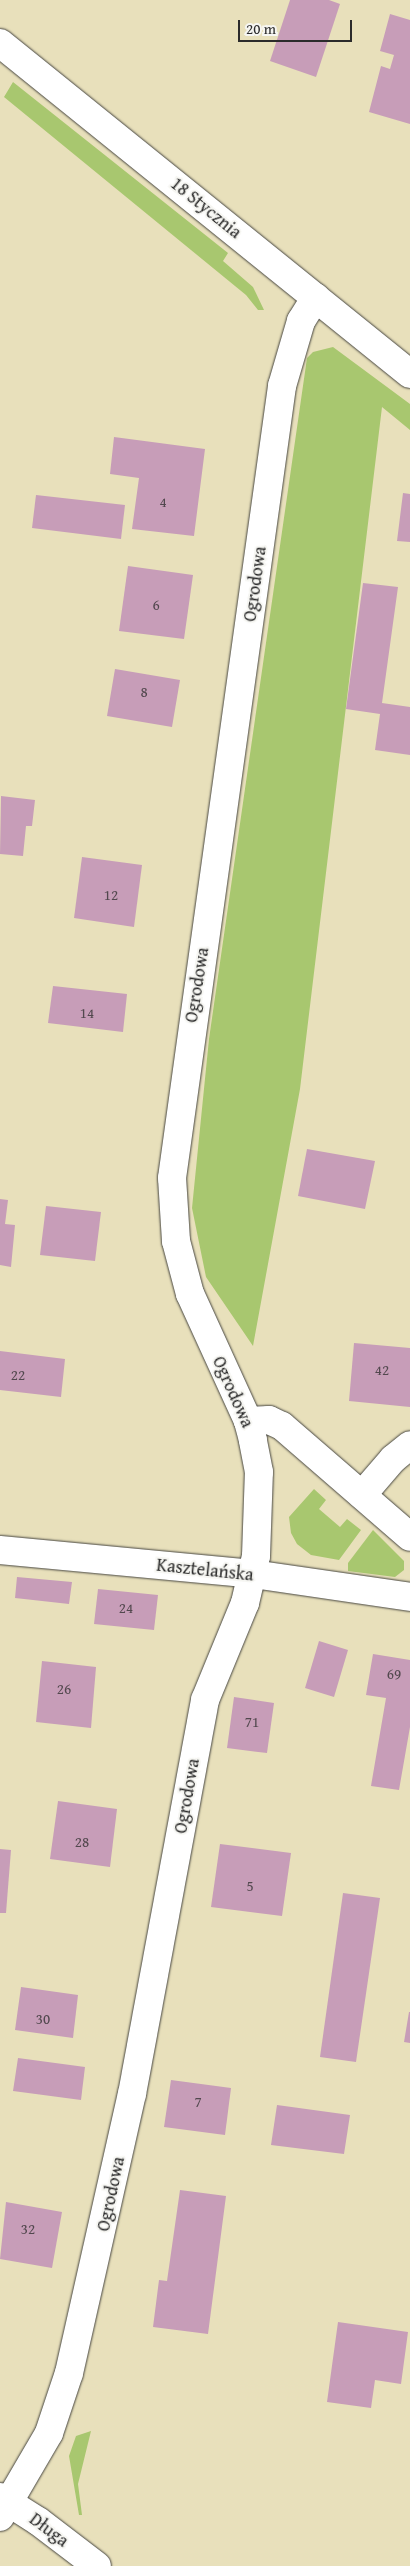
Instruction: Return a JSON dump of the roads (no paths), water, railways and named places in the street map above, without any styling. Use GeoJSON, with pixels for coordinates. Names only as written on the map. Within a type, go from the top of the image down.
{"type":"FeatureCollection","features":[{"type":"Feature","properties":{"kind":"street","name":"18 Stycznia"},"geometry":{"type":"LineString","coordinates":[[0,43],[410,374]]}},
{"type":"Feature","properties":{"kind":"street","name":"Ogrodowa"},"geometry":{"type":"LineString","coordinates":[[3,2505],[49,2433],[69,2373],[132,2094],[205,1700],[245,1603],[253,1574],[258,1535],[259,1472],[248,1421],[190,1294],[176,1241],[172,1178],[282,386],[300,322],[316,297]]}},
{"type":"Feature","properties":{"kind":"street"},"geometry":{"type":"LineString","coordinates":[[248,1421],[269,1420],[282,1426],[410,1537]]}},
{"type":"Feature","properties":{"kind":"street"},"geometry":{"type":"LineString","coordinates":[[362,1495],[393,1458],[410,1445]]}},
{"type":"Feature","properties":{"kind":"street","name":"Kasztelańska"},"geometry":{"type":"LineString","coordinates":[[0,1550],[253,1574],[410,1597]]}},
{"type":"Feature","properties":{"kind":"street","name":"Długa"},"geometry":{"type":"LineString","coordinates":[[3,2505],[97,2566]]}}]}
